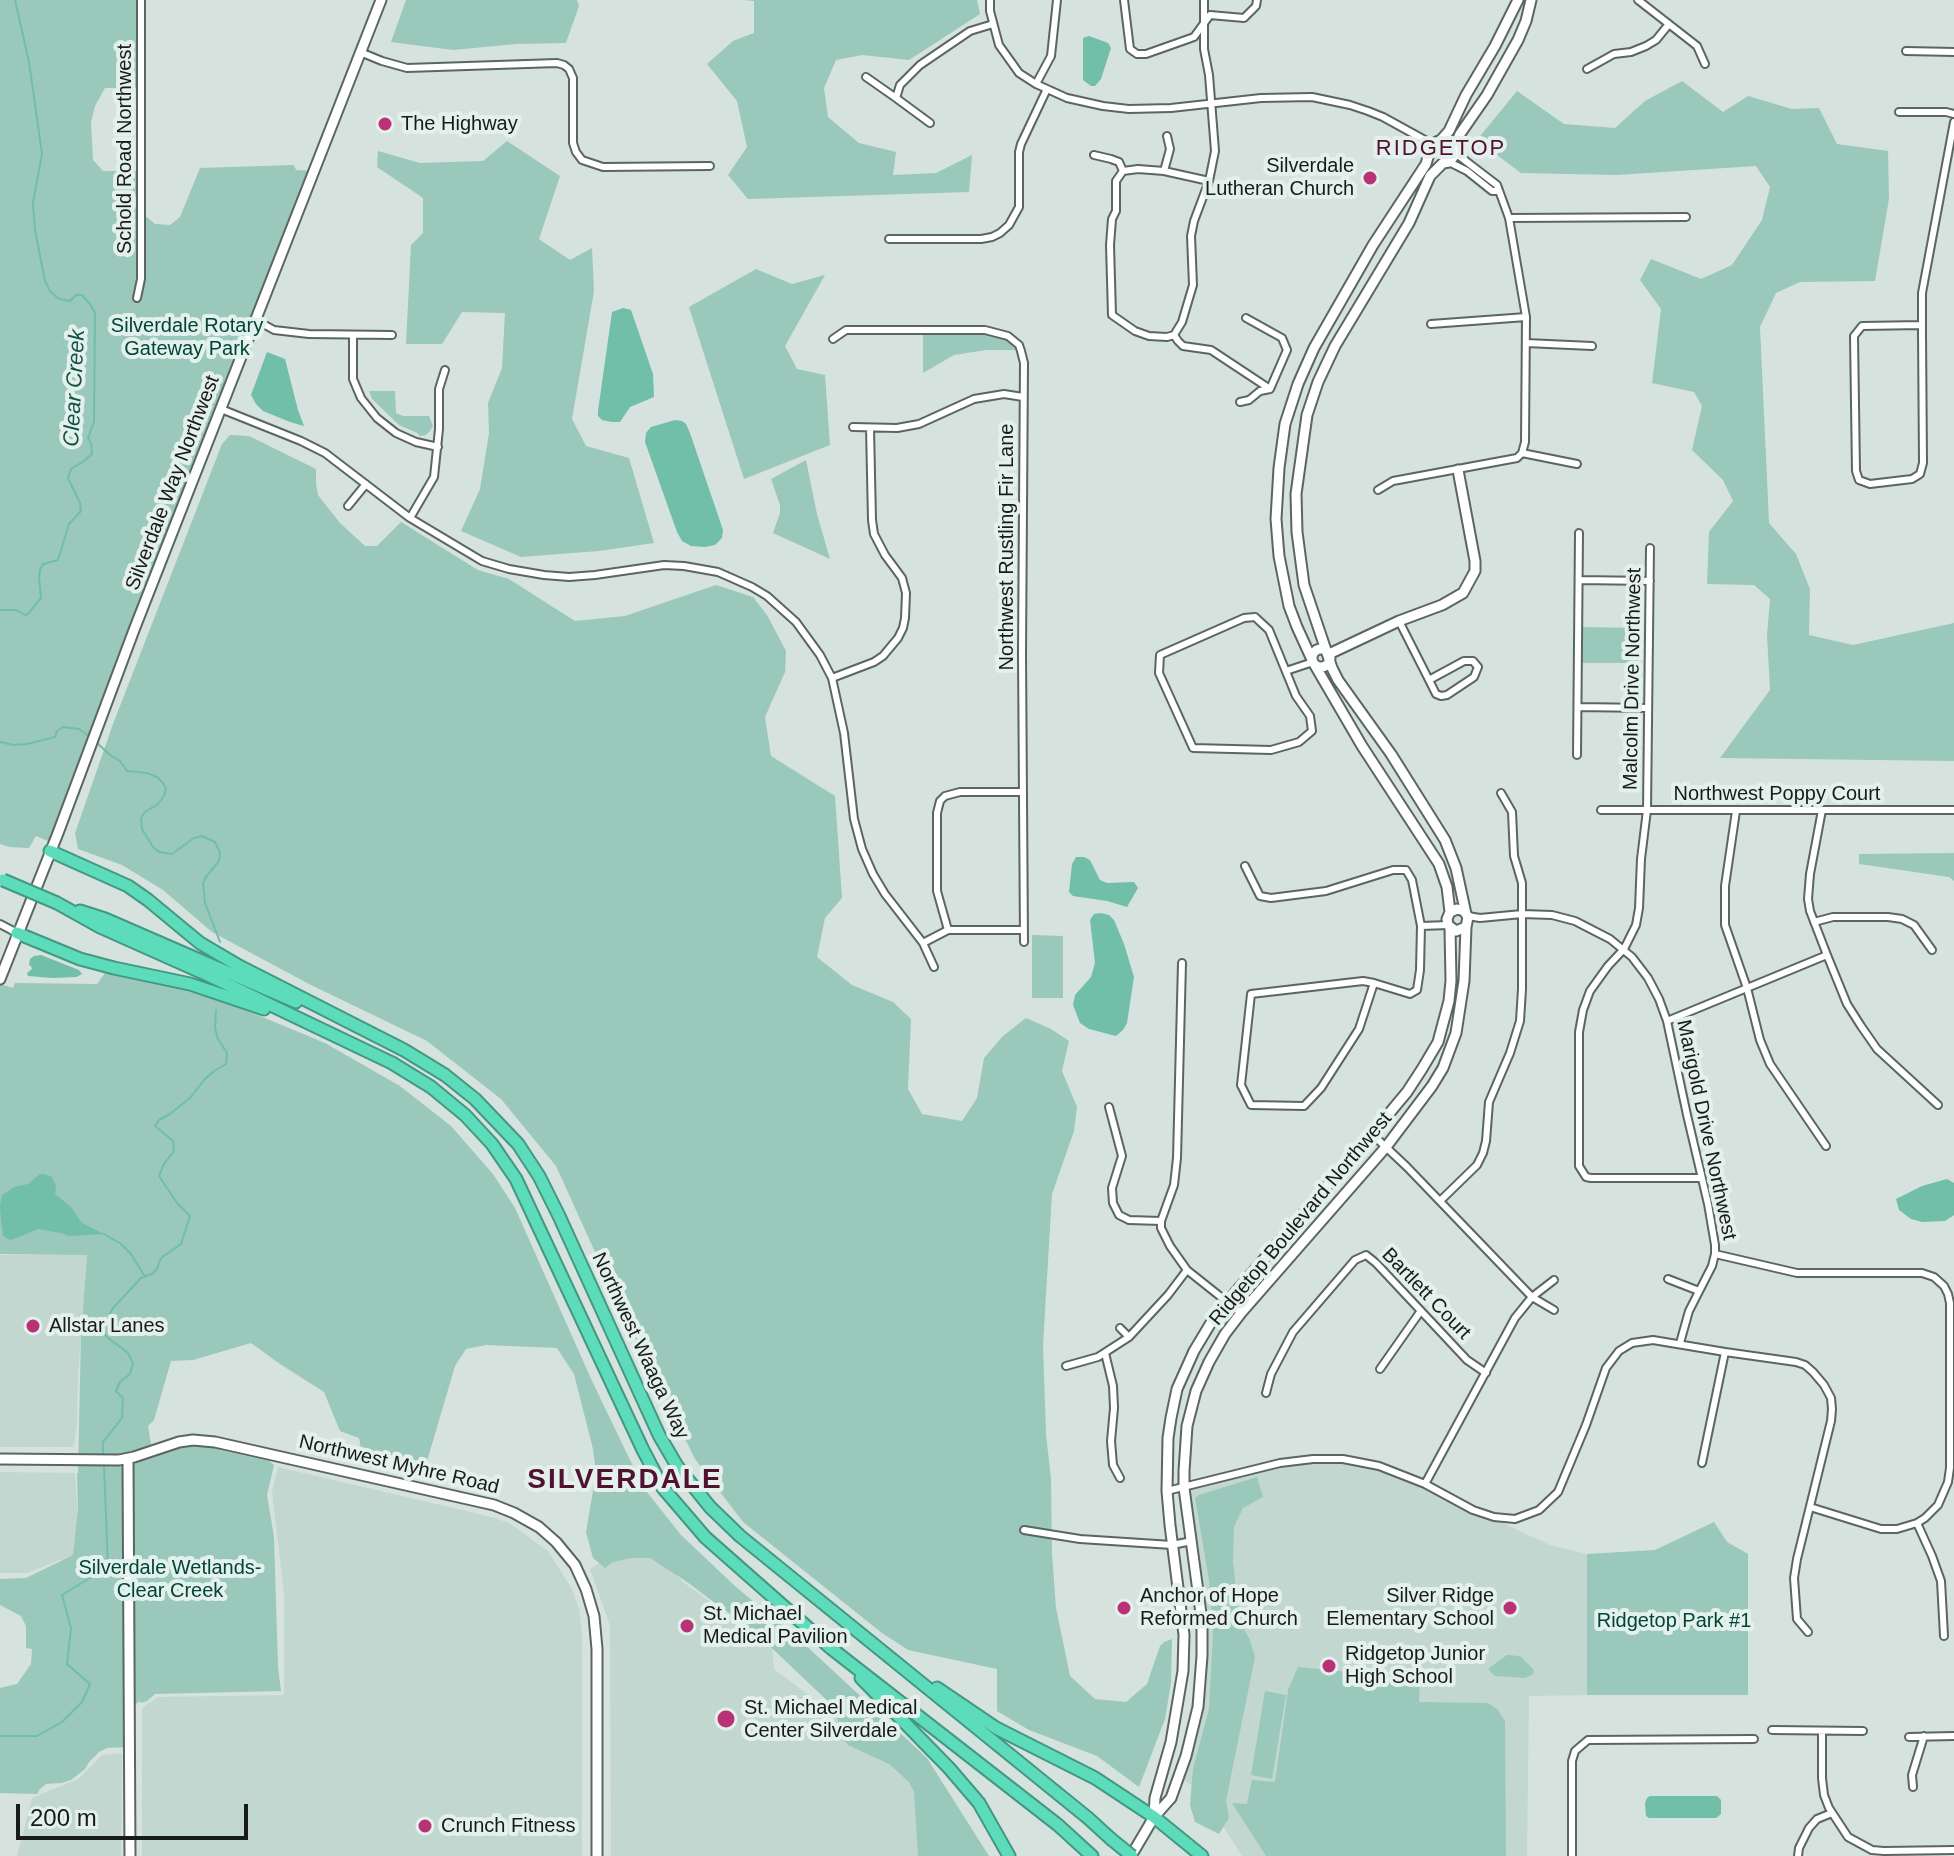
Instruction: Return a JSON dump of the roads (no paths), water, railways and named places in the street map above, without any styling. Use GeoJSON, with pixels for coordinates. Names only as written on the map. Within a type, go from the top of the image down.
{"type":"FeatureCollection","features":[{"type":"Feature","properties":{"kind":"highway"},"geometry":{"type":"LineString","coordinates":[[50,851],[128,886],[200,943],[356,1027]]}},
{"type":"Feature","properties":{"kind":"highway"},"geometry":{"type":"LineString","coordinates":[[2,879],[57,903],[105,919],[356,1027]]}},
{"type":"Feature","properties":{"kind":"highway"},"geometry":{"type":"LineString","coordinates":[[57,903],[100,927],[322,1029]]}},
{"type":"Feature","properties":{"kind":"highway"},"geometry":{"type":"LineString","coordinates":[[17,933],[80,959],[190,984],[322,1029]]}},
{"type":"Feature","properties":{"kind":"highway","name":"Northwest Waaga Way"},"geometry":{"type":"LineString","coordinates":[[356,1027],[404,1050],[445,1075],[475,1099],[518,1144],[539,1176],[559,1216],[659,1435],[677,1466],[710,1507],[740,1536],[1132,1856]]}},
{"type":"Feature","properties":{"kind":"highway","name":"Northwest Waaga Way"},"geometry":{"type":"LineString","coordinates":[[322,1029],[392,1063],[431,1087],[465,1115],[492,1144],[516,1179],[663,1488],[705,1537],[832,1649],[1058,1825],[1092,1856]]}},
{"type":"Feature","properties":{"kind":"highway"},"geometry":{"type":"LineString","coordinates":[[863,1637],[996,1728],[1085,1772],[1154,1817],[1202,1856]]}},
{"type":"Feature","properties":{"kind":"highway"},"geometry":{"type":"LineString","coordinates":[[832,1649],[949,1768],[979,1803],[1009,1856]]}},
{"type":"Feature","properties":{"kind":"main road","name":"Silverdale Way Northwest"},"geometry":{"type":"LineString","coordinates":[[0,979],[381,0]]}},
{"type":"Feature","properties":{"kind":"main road","name":"Ridgetop Boulevard Northwest"},"geometry":{"type":"LineString","coordinates":[[1154,1817],[1155,1798],[1171,1742],[1183,1671],[1184,1635],[1167,1491],[1168,1438],[1177,1389],[1203,1334],[1228,1301],[1407,1092],[1438,1042],[1451,981],[1447,887],[1439,864],[1362,746],[1313,662],[1289,606],[1279,556],[1276,519],[1285,424],[1314,348],[1373,245],[1435,146],[1449,131],[1518,0]]}},
{"type":"Feature","properties":{"kind":"main road","name":"Ridgetop Boulevard Northwest"},"geometry":{"type":"LineString","coordinates":[[1132,1856],[1154,1817],[1171,1798],[1186,1756],[1198,1707],[1202,1621],[1184,1488],[1185,1441],[1196,1391],[1225,1334],[1427,1095],[1453,1044],[1464,981],[1467,920],[1456,868],[1445,840],[1391,754],[1338,680],[1304,585],[1296,494],[1307,415],[1335,346],[1409,223],[1430,176],[1450,156],[1460,134],[1487,95],[1518,40],[1531,0]]}},
{"type":"Feature","properties":{"kind":"main road"},"geometry":{"type":"LineString","coordinates":[[1450,142],[1450,156],[1437,162],[1435,146],[1450,142]]}},
{"type":"Feature","properties":{"kind":"main road"},"geometry":{"type":"LineString","coordinates":[[1313,662],[1323,666],[1329,660],[1329,654],[1463,593],[1475,571],[1474,549],[1458,470]]}},
{"type":"Feature","properties":{"kind":"main road"},"geometry":{"type":"LineString","coordinates":[[1457,909],[1467,920],[1460,931],[1449,921],[1457,909]]}},
{"type":"Feature","properties":{"kind":"main road","name":"Northwest Myhre Road"},"geometry":{"type":"LineString","coordinates":[[0,1459],[128,1459],[179,1442],[200,1440],[230,1444],[502,1507],[527,1520],[551,1537],[579,1572],[594,1616],[597,1642],[597,1856]]}},
{"type":"Feature","properties":{"kind":"main road"},"geometry":{"type":"LineString","coordinates":[[128,1459],[130,1856]]}},
{"type":"Feature","properties":{"kind":"street","name":"Schold Road Northwest"},"geometry":{"type":"LineString","coordinates":[[137,298],[141,279],[141,0]]}},
{"type":"Feature","properties":{"kind":"street"},"geometry":{"type":"LineString","coordinates":[[990,0],[999,45],[1019,73],[1067,98],[1129,109],[1312,97],[1368,111],[1435,146]]}},
{"type":"Feature","properties":{"kind":"street"},"geometry":{"type":"LineString","coordinates":[[1036,84],[1051,56],[1057,0]]}},
{"type":"Feature","properties":{"kind":"street"},"geometry":{"type":"LineString","coordinates":[[1124,0],[1130,49],[1137,54],[1146,54],[1194,37],[1210,15],[1244,18],[1256,6],[1257,0]]}},
{"type":"Feature","properties":{"kind":"street"},"geometry":{"type":"LineString","coordinates":[[1204,0],[1204,49],[1215,151],[1209,181],[1191,236],[1193,285],[1182,322],[1174,335],[1149,336],[1135,331],[1112,315],[1110,245],[1112,219],[1116,211],[1116,181],[1123,171],[1138,169],[1209,181]]}},
{"type":"Feature","properties":{"kind":"street"},"geometry":{"type":"LineString","coordinates":[[1638,0],[1697,46],[1705,64]]}},
{"type":"Feature","properties":{"kind":"street"},"geometry":{"type":"LineString","coordinates":[[896,98],[900,85],[920,65],[970,31],[993,24]]}},
{"type":"Feature","properties":{"kind":"street"},"geometry":{"type":"LineString","coordinates":[[1587,69],[1614,54],[1646,46],[1656,40],[1669,24]]}},
{"type":"Feature","properties":{"kind":"street"},"geometry":{"type":"LineString","coordinates":[[1906,51],[1954,52]]}},
{"type":"Feature","properties":{"kind":"street"},"geometry":{"type":"LineString","coordinates":[[360,52],[407,68],[564,65],[573,78],[573,143],[582,160],[603,167],[710,166]]}},
{"type":"Feature","properties":{"kind":"street"},"geometry":{"type":"LineString","coordinates":[[866,77],[930,123]]}},
{"type":"Feature","properties":{"kind":"street"},"geometry":{"type":"LineString","coordinates":[[889,239],[981,239],[1000,233],[1009,225],[1019,207],[1021,144],[1047,89]]}},
{"type":"Feature","properties":{"kind":"street"},"geometry":{"type":"LineString","coordinates":[[1899,112],[1954,114]]}},
{"type":"Feature","properties":{"kind":"street"},"geometry":{"type":"LineString","coordinates":[[1922,325],[1862,326],[1854,336],[1856,471],[1859,480],[1870,484],[1912,479],[1920,474],[1923,463],[1922,293],[1954,122]]}},
{"type":"Feature","properties":{"kind":"street"},"geometry":{"type":"LineString","coordinates":[[1164,171],[1170,149],[1167,136]]}},
{"type":"Feature","properties":{"kind":"street"},"geometry":{"type":"LineString","coordinates":[[1094,155],[1119,162],[1123,171]]}},
{"type":"Feature","properties":{"kind":"street"},"geometry":{"type":"LineString","coordinates":[[1378,490],[1393,481],[1517,458],[1525,442],[1526,317],[1509,218],[1498,191],[1492,191],[1450,156]]}},
{"type":"Feature","properties":{"kind":"street"},"geometry":{"type":"LineString","coordinates":[[1509,218],[1686,217]]}},
{"type":"Feature","properties":{"kind":"street"},"geometry":{"type":"LineString","coordinates":[[1431,324],[1526,317]]}},
{"type":"Feature","properties":{"kind":"street"},"geometry":{"type":"LineString","coordinates":[[1246,318],[1282,338],[1287,350],[1270,389]]}},
{"type":"Feature","properties":{"kind":"street"},"geometry":{"type":"LineString","coordinates":[[256,320],[274,330],[309,334],[392,335]]}},
{"type":"Feature","properties":{"kind":"street","name":"Northwest Rustling Fir Lane"},"geometry":{"type":"LineString","coordinates":[[833,339],[846,330],[985,330],[1014,340],[1021,351],[1024,363],[1024,942]]}},
{"type":"Feature","properties":{"kind":"street"},"geometry":{"type":"LineString","coordinates":[[353,335],[353,379],[361,398],[377,418],[396,433],[438,447]]}},
{"type":"Feature","properties":{"kind":"street"},"geometry":{"type":"LineString","coordinates":[[1174,335],[1183,346],[1211,350],[1270,389]]}},
{"type":"Feature","properties":{"kind":"street"},"geometry":{"type":"LineString","coordinates":[[1526,343],[1592,346]]}},
{"type":"Feature","properties":{"kind":"street"},"geometry":{"type":"LineString","coordinates":[[410,518],[434,477],[439,389],[445,370]]}},
{"type":"Feature","properties":{"kind":"street"},"geometry":{"type":"LineString","coordinates":[[1240,402],[1270,389]]}},
{"type":"Feature","properties":{"kind":"street"},"geometry":{"type":"LineString","coordinates":[[853,427],[897,428],[919,424],[957,405],[986,396],[1004,394],[1023,397]]}},
{"type":"Feature","properties":{"kind":"street"},"geometry":{"type":"LineString","coordinates":[[221,409],[325,453],[410,518],[482,561],[509,569],[569,577],[664,565],[701,568],[752,587],[780,607],[796,622],[832,678],[844,733],[854,819],[862,849],[885,894],[923,943],[934,967]]}},
{"type":"Feature","properties":{"kind":"street"},"geometry":{"type":"LineString","coordinates":[[832,678],[883,656],[898,638],[905,618],[906,593],[902,578],[874,534],[870,428]]}},
{"type":"Feature","properties":{"kind":"street"},"geometry":{"type":"LineString","coordinates":[[1522,453],[1577,464]]}},
{"type":"Feature","properties":{"kind":"street"},"geometry":{"type":"LineString","coordinates":[[348,506],[366,484]]}},
{"type":"Feature","properties":{"kind":"street"},"geometry":{"type":"LineString","coordinates":[[1577,755],[1579,533]]}},
{"type":"Feature","properties":{"kind":"street","name":"Malcolm Drive Northwest"},"geometry":{"type":"LineString","coordinates":[[1650,548],[1647,810],[1639,908],[1636,925],[1624,949],[1590,991],[1583,1010],[1579,1032],[1579,1166],[1586,1177],[1591,1178],[1701,1178]]}},
{"type":"Feature","properties":{"kind":"street"},"geometry":{"type":"LineString","coordinates":[[1579,580],[1650,581]]}},
{"type":"Feature","properties":{"kind":"street"},"geometry":{"type":"LineString","coordinates":[[1255,617],[1269,630],[1286,671],[1296,696],[1310,716],[1312,731],[1299,742],[1271,750],[1193,748],[1159,673],[1160,655],[1244,618],[1255,617]]}},
{"type":"Feature","properties":{"kind":"street"},"geometry":{"type":"LineString","coordinates":[[1399,621],[1436,694],[1447,695],[1474,677],[1478,667],[1473,661],[1464,661],[1429,680]]}},
{"type":"Feature","properties":{"kind":"street"},"geometry":{"type":"LineString","coordinates":[[1286,671],[1313,662]]}},
{"type":"Feature","properties":{"kind":"street"},"geometry":{"type":"LineString","coordinates":[[1578,707],[1648,708]]}},
{"type":"Feature","properties":{"kind":"street"},"geometry":{"type":"LineString","coordinates":[[948,930],[937,891],[937,813],[940,801],[951,793],[960,792],[1023,792]]}},
{"type":"Feature","properties":{"kind":"street"},"geometry":{"type":"LineString","coordinates":[[1440,1201],[1477,1165],[1483,1153],[1489,1102],[1520,1021],[1522,883],[1514,856],[1512,812],[1501,793]]}},
{"type":"Feature","properties":{"kind":"street","name":"Northwest Poppy Court"},"geometry":{"type":"LineString","coordinates":[[1601,810],[1954,810]]}},
{"type":"Feature","properties":{"kind":"street"},"geometry":{"type":"LineString","coordinates":[[1822,810],[1809,889],[1814,922],[1847,1004],[1877,1049],[1938,1105]]}},
{"type":"Feature","properties":{"kind":"street"},"geometry":{"type":"LineString","coordinates":[[1736,811],[1725,886],[1728,935],[1770,1064],[1826,1146]]}},
{"type":"Feature","properties":{"kind":"street"},"geometry":{"type":"LineString","coordinates":[[1245,866],[1260,896],[1271,898],[1326,891],[1393,870],[1406,870],[1412,880],[1423,926],[1417,990],[1410,994],[1374,983],[1363,981],[1251,994],[1241,1085],[1251,1105],[1304,1106],[1321,1088],[1359,1029],[1374,983]]}},
{"type":"Feature","properties":{"kind":"street","name":"Marigold Drive Northwest"},"geometry":{"type":"LineString","coordinates":[[1467,920],[1522,914],[1552,915],[1575,921],[1624,949],[1648,978],[1667,1021],[1708,1204],[1715,1254],[1707,1278],[1689,1311],[1680,1343]]}},
{"type":"Feature","properties":{"kind":"street"},"geometry":{"type":"LineString","coordinates":[[1814,922],[1833,917],[1902,919],[1914,925],[1932,950]]}},
{"type":"Feature","properties":{"kind":"street"},"geometry":{"type":"LineString","coordinates":[[1423,926],[1449,921]]}},
{"type":"Feature","properties":{"kind":"street"},"geometry":{"type":"LineString","coordinates":[[0,924],[17,933]]}},
{"type":"Feature","properties":{"kind":"street"},"geometry":{"type":"LineString","coordinates":[[923,943],[948,930],[1024,930]]}},
{"type":"Feature","properties":{"kind":"street"},"geometry":{"type":"LineString","coordinates":[[1667,1021],[1827,955]]}},
{"type":"Feature","properties":{"kind":"street"},"geometry":{"type":"LineString","coordinates":[[1182,963],[1177,1158],[1174,1185],[1161,1228],[1187,1270],[1241,1313]]}},
{"type":"Feature","properties":{"kind":"street"},"geometry":{"type":"LineString","coordinates":[[1109,1107],[1122,1156],[1112,1188],[1113,1203],[1119,1215],[1129,1220],[1161,1221]]}},
{"type":"Feature","properties":{"kind":"street"},"geometry":{"type":"LineString","coordinates":[[1372,1134],[1532,1297],[1554,1310]]}},
{"type":"Feature","properties":{"kind":"street"},"geometry":{"type":"LineString","coordinates":[[1715,1254],[1797,1273],[1922,1273],[1934,1277],[1944,1286],[1950,1303],[1948,1482],[1938,1505],[1917,1523],[1897,1529],[1881,1529],[1810,1507]]}},
{"type":"Feature","properties":{"kind":"street","name":"Bartlett Court"},"geometry":{"type":"LineString","coordinates":[[1266,1393],[1281,1351],[1293,1332],[1355,1260],[1366,1255],[1467,1360],[1486,1373]]}},
{"type":"Feature","properties":{"kind":"street"},"geometry":{"type":"LineString","coordinates":[[1066,1366],[1105,1353],[1129,1337],[1187,1270]]}},
{"type":"Feature","properties":{"kind":"street"},"geometry":{"type":"LineString","coordinates":[[1668,1279],[1699,1291]]}},
{"type":"Feature","properties":{"kind":"street"},"geometry":{"type":"LineString","coordinates":[[1425,1484],[1515,1318],[1532,1297],[1554,1280]]}},
{"type":"Feature","properties":{"kind":"street"},"geometry":{"type":"LineString","coordinates":[[1380,1369],[1420,1312]]}},
{"type":"Feature","properties":{"kind":"street"},"geometry":{"type":"LineString","coordinates":[[1120,1328],[1129,1337]]}},
{"type":"Feature","properties":{"kind":"street"},"geometry":{"type":"LineString","coordinates":[[1167,1491],[1280,1463],[1343,1459],[1379,1466],[1425,1484],[1473,1510],[1494,1517],[1515,1519],[1539,1510],[1558,1492],[1606,1368],[1619,1351],[1632,1343],[1653,1340],[1680,1343],[1796,1362],[1805,1365],[1824,1385],[1831,1398],[1832,1409],[1797,1559],[1794,1590],[1797,1619],[1808,1632]]}},
{"type":"Feature","properties":{"kind":"street"},"geometry":{"type":"LineString","coordinates":[[1702,1463],[1725,1352]]}},
{"type":"Feature","properties":{"kind":"street"},"geometry":{"type":"LineString","coordinates":[[1105,1353],[1113,1386],[1113,1465],[1120,1478]]}},
{"type":"Feature","properties":{"kind":"street"},"geometry":{"type":"LineString","coordinates":[[1917,1523],[1941,1581],[1944,1636]]}},
{"type":"Feature","properties":{"kind":"street"},"geometry":{"type":"LineString","coordinates":[[1024,1530],[1080,1539],[1172,1545],[1192,1541]]}},
{"type":"Feature","properties":{"kind":"street"},"geometry":{"type":"LineString","coordinates":[[1772,1730],[1863,1731]]}},
{"type":"Feature","properties":{"kind":"street"},"geometry":{"type":"LineString","coordinates":[[1822,1731],[1822,1778],[1826,1802],[1848,1837],[1872,1850],[1954,1850]]}},
{"type":"Feature","properties":{"kind":"street"},"geometry":{"type":"LineString","coordinates":[[1913,1787],[1912,1775],[1924,1736]]}},
{"type":"Feature","properties":{"kind":"street"},"geometry":{"type":"LineString","coordinates":[[1909,1737],[1954,1736]]}},
{"type":"Feature","properties":{"kind":"street"},"geometry":{"type":"LineString","coordinates":[[1572,1856],[1572,1761],[1575,1751],[1588,1740],[1754,1739]]}},
{"type":"Feature","properties":{"kind":"street"},"geometry":{"type":"LineString","coordinates":[[1798,1856],[1809,1828],[1817,1819],[1832,1813]]}},
{"type":"Feature","properties":{"kind":"waterway","name":"Clear Creek"},"geometry":{"type":"LineString","coordinates":[[0,610],[16,610],[25,615],[41,598],[40,570],[43,564],[58,560],[69,524],[81,511],[68,478],[71,469],[92,454],[88,438],[94,422],[95,313],[82,295],[76,295],[70,301],[59,299],[50,291],[45,281],[35,230],[33,203],[42,154],[29,62],[15,0]]}},
{"type":"Feature","properties":{"kind":"waterway","name":"Clear Creek"},"geometry":{"type":"LineString","coordinates":[[0,742],[27,744],[55,737],[63,727],[79,729],[90,737]]}},
{"type":"Feature","properties":{"kind":"waterway","name":"Clear Creek"},"geometry":{"type":"LineString","coordinates":[[95,741],[120,761],[127,771],[147,773],[163,783],[166,789],[164,796],[141,818],[142,829],[153,847],[159,852],[172,854],[194,838],[202,836],[215,842],[220,853],[219,861],[203,883],[205,903],[220,942]]}},
{"type":"Feature","properties":{"kind":"waterway","name":"Clear Creek"},"geometry":{"type":"LineString","coordinates":[[103,1458],[103,1442],[122,1418],[123,1398],[116,1391],[120,1382],[130,1374],[133,1363],[128,1353],[107,1337],[103,1331],[104,1325],[113,1308],[141,1278],[152,1274],[161,1258],[181,1244],[190,1216],[159,1176],[174,1151],[173,1141],[155,1126],[190,1098],[214,1071],[226,1064],[227,1053],[215,1028],[216,1010]]}},
{"type":"Feature","properties":{"kind":"waterway"},"geometry":{"type":"LineString","coordinates":[[104,1234],[131,1254],[144,1275]]}},
{"type":"Feature","properties":{"kind":"waterway","name":"Clear Creek"},"geometry":{"type":"LineString","coordinates":[[0,1736],[37,1736],[62,1722],[82,1702],[90,1684],[67,1664],[71,1628],[62,1595],[108,1567],[104,1464]]}},
{"type":"Feature","properties":{"kind":"place","name":"The Highway"},"geometry":{"type":"Point","coordinates":[385,124]}},
{"type":"Feature","properties":{"kind":"place","name":"Silverdale Lutheran Church"},"geometry":{"type":"Point","coordinates":[1370,178]}},
{"type":"Feature","properties":{"kind":"place","name":"Allstar Lanes"},"geometry":{"type":"Point","coordinates":[33,1326]}},
{"type":"Feature","properties":{"kind":"place","name":"Anchor of Hope Reformed Church"},"geometry":{"type":"Point","coordinates":[1124,1608]}},
{"type":"Feature","properties":{"kind":"place","name":"Silver Ridge Elementary School"},"geometry":{"type":"Point","coordinates":[1510,1608]}},
{"type":"Feature","properties":{"kind":"place","name":"St. Michael Medical Pavilion"},"geometry":{"type":"Point","coordinates":[687,1626]}},
{"type":"Feature","properties":{"kind":"place","name":"Ridgetop Junior High School"},"geometry":{"type":"Point","coordinates":[1329,1666]}},
{"type":"Feature","properties":{"kind":"place","name":"St. Michael Medical Center Silverdale"},"geometry":{"type":"Point","coordinates":[726,1719]}},
{"type":"Feature","properties":{"kind":"place","name":"Crunch Fitness"},"geometry":{"type":"Point","coordinates":[425,1826]}},
{"type":"Feature","properties":{"kind":"district","name":"RIDGETOP"},"geometry":{"type":"Point","coordinates":[1441,149]}},
{"type":"Feature","properties":{"kind":"district","name":"SILVERDALE"},"geometry":{"type":"Point","coordinates":[625,1480]}},
{"type":"Feature","properties":{"kind":"park label","name":"Silverdale Rotary Gateway Park"},"geometry":{"type":"Point","coordinates":[187,338]}},
{"type":"Feature","properties":{"kind":"park label","name":"Silverdale Wetlands- Clear Creek"},"geometry":{"type":"Point","coordinates":[170,1580]}},
{"type":"Feature","properties":{"kind":"park label","name":"Ridgetop Park #1"},"geometry":{"type":"Point","coordinates":[1674,1621]}}]}
